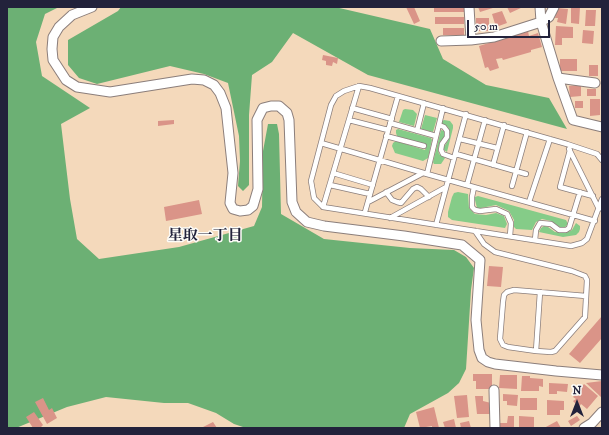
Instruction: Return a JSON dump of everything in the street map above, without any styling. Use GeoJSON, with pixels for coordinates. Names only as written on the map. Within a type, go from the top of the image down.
{"type":"FeatureCollection","features":[{"type":"Feature","properties":{"kind":"street"},"geometry":{"type":"LineString","coordinates":[[92,7],[72,15],[59,27],[53,37],[53,60],[66,80],[76,87],[110,92],[192,80],[204,80],[214,85],[220,93],[226,108],[233,173],[230,203],[234,209],[240,212],[248,210],[254,206],[258,189],[257,120],[263,108],[267,106],[279,106],[287,112],[289,120],[292,202],[296,212],[307,222],[324,226],[462,245],[480,260],[476,320],[479,350],[482,358],[495,364],[601,374]]}},
{"type":"Feature","properties":{"kind":"street"},"geometry":{"type":"LineString","coordinates":[[469,7],[471,40]]}},
{"type":"Feature","properties":{"kind":"street"},"geometry":{"type":"LineString","coordinates":[[540,7],[542,22],[558,78],[573,120],[602,127]]}},
{"type":"Feature","properties":{"kind":"street"},"geometry":{"type":"LineString","coordinates":[[441,41],[471,40],[494,37],[542,22],[549,16],[554,7]]}},
{"type":"Feature","properties":{"kind":"street"},"geometry":{"type":"LineString","coordinates":[[558,78],[595,83]]}},
{"type":"Feature","properties":{"kind":"street"},"geometry":{"type":"LineString","coordinates":[[494,390],[495,428]]}},
{"type":"Feature","properties":{"kind":"street"},"geometry":{"type":"LineString","coordinates":[[584,428],[592,423],[602,412]]}},
{"type":"Feature","properties":{"kind":"lane"},"geometry":{"type":"LineString","coordinates":[[323,207],[359,86]]}},
{"type":"Feature","properties":{"kind":"lane"},"geometry":{"type":"LineString","coordinates":[[602,160],[597,154],[567,144],[466,114],[359,86],[344,91],[336,96],[331,105],[311,181],[314,198],[323,207],[365,212],[390,218],[571,246],[582,243],[587,239],[602,199]]}},
{"type":"Feature","properties":{"kind":"lane"},"geometry":{"type":"LineString","coordinates":[[365,212],[398,96]]}},
{"type":"Feature","properties":{"kind":"lane"},"geometry":{"type":"LineString","coordinates":[[417,131],[424,103]]}},
{"type":"Feature","properties":{"kind":"lane"},"geometry":{"type":"LineString","coordinates":[[352,108],[417,131],[436,136]]}},
{"type":"Feature","properties":{"kind":"lane"},"geometry":{"type":"LineString","coordinates":[[368,202],[425,174],[443,108]]}},
{"type":"Feature","properties":{"kind":"lane"},"geometry":{"type":"LineString","coordinates":[[436,225],[466,114]]}},
{"type":"Feature","properties":{"kind":"lane"},"geometry":{"type":"LineString","coordinates":[[349,120],[388,130]]}},
{"type":"Feature","properties":{"kind":"lane"},"geometry":{"type":"LineString","coordinates":[[467,185],[485,120]]}},
{"type":"Feature","properties":{"kind":"lane"},"geometry":{"type":"LineString","coordinates":[[439,125],[444,128],[447,133],[447,137],[442,144],[441,150],[443,154],[474,160],[526,174]]}},
{"type":"Feature","properties":{"kind":"lane"},"geometry":{"type":"LineString","coordinates":[[493,165],[504,125]]}},
{"type":"Feature","properties":{"kind":"lane"},"geometry":{"type":"LineString","coordinates":[[512,186],[527,132]]}},
{"type":"Feature","properties":{"kind":"lane"},"geometry":{"type":"LineString","coordinates":[[386,136],[424,146]]}},
{"type":"Feature","properties":{"kind":"lane"},"geometry":{"type":"LineString","coordinates":[[460,138],[497,148]]}},
{"type":"Feature","properties":{"kind":"lane"},"geometry":{"type":"LineString","coordinates":[[530,202],[550,139]]}},
{"type":"Feature","properties":{"kind":"lane"},"geometry":{"type":"LineString","coordinates":[[321,143],[425,174],[594,221]]}},
{"type":"Feature","properties":{"kind":"lane"},"geometry":{"type":"LineString","coordinates":[[567,144],[599,209]]}},
{"type":"Feature","properties":{"kind":"lane"},"geometry":{"type":"LineString","coordinates":[[570,150],[560,187],[593,196]]}},
{"type":"Feature","properties":{"kind":"lane"},"geometry":{"type":"LineString","coordinates":[[333,173],[372,185]]}},
{"type":"Feature","properties":{"kind":"lane"},"geometry":{"type":"LineString","coordinates":[[330,185],[370,194]]}},
{"type":"Feature","properties":{"kind":"lane"},"geometry":{"type":"LineString","coordinates":[[386,192],[392,200],[401,203],[413,189],[417,187],[429,196]]}},
{"type":"Feature","properties":{"kind":"lane"},"geometry":{"type":"LineString","coordinates":[[474,187],[472,207],[475,210],[480,211],[496,209],[506,214],[511,223],[510,236]]}},
{"type":"Feature","properties":{"kind":"lane"},"geometry":{"type":"LineString","coordinates":[[390,218],[446,188]]}},
{"type":"Feature","properties":{"kind":"lane"},"geometry":{"type":"LineString","coordinates":[[535,240],[536,230],[540,224],[546,223],[559,230],[566,230],[569,228],[580,192]]}},
{"type":"Feature","properties":{"kind":"lane"},"geometry":{"type":"LineString","coordinates":[[475,231],[484,244],[496,252],[572,271],[586,276],[587,280],[585,317],[559,348],[551,352],[508,347],[501,342],[500,339],[504,295],[507,292],[514,290],[586,296]]}},
{"type":"Feature","properties":{"kind":"lane"},"geometry":{"type":"LineString","coordinates":[[536,351],[540,292]]}},
{"type":"Feature","properties":{"kind":"green space"},"geometry":{"type":"Polygon","coordinates":[[[7,7],[59,7],[45,14],[36,42],[42,76],[90,108],[61,124],[70,199],[77,239],[99,259],[179,247],[254,226],[262,207],[263,151],[268,124],[277,124],[279,134],[281,214],[324,239],[410,248],[454,250],[466,257],[474,268],[471,290],[466,369],[459,383],[448,393],[410,414],[404,428],[246,428],[234,424],[216,413],[188,403],[164,403],[106,397],[67,407],[16,428],[7,428],[7,7]]]}},
{"type":"Feature","properties":{"kind":"green space"},"geometry":{"type":"Polygon","coordinates":[[[121,7],[335,7],[430,29],[443,59],[486,85],[549,98],[567,129],[368,75],[293,33],[272,62],[252,75],[249,115],[249,185],[243,191],[238,186],[240,161],[239,136],[228,83],[204,74],[170,66],[97,84],[79,78],[68,65],[68,40],[118,11],[121,7]]]}},
{"type":"Feature","properties":{"kind":"green space"},"geometry":{"type":"Polygon","coordinates":[[[403,110],[413,110],[417,114],[414,126],[399,122],[403,110]]]}},
{"type":"Feature","properties":{"kind":"green space"},"geometry":{"type":"Polygon","coordinates":[[[425,115],[437,118],[433,132],[421,129],[425,115]]]}},
{"type":"Feature","properties":{"kind":"green space"},"geometry":{"type":"Polygon","coordinates":[[[442,121],[450,121],[453,125],[447,152],[444,150],[444,147],[450,134],[448,127],[442,124],[442,121]]]}},
{"type":"Feature","properties":{"kind":"green space"},"geometry":{"type":"Polygon","coordinates":[[[398,129],[431,138],[432,140],[428,158],[423,161],[395,153],[392,146],[396,141],[425,150],[427,145],[397,136],[396,130],[398,129]]]}},
{"type":"Feature","properties":{"kind":"green space"},"geometry":{"type":"Polygon","coordinates":[[[441,130],[444,131],[445,136],[440,142],[438,149],[439,154],[445,158],[441,164],[434,164],[433,162],[441,130]]]}},
{"type":"Feature","properties":{"kind":"green space"},"geometry":{"type":"Polygon","coordinates":[[[458,192],[468,194],[469,208],[475,214],[486,215],[496,213],[504,216],[507,224],[505,228],[452,220],[448,217],[452,197],[454,193],[458,192]]]}},
{"type":"Feature","properties":{"kind":"green space"},"geometry":{"type":"Polygon","coordinates":[[[478,196],[566,220],[568,224],[565,227],[560,227],[551,221],[542,219],[536,222],[532,230],[516,229],[514,227],[514,220],[509,211],[496,205],[477,208],[475,197],[478,196]]]}},
{"type":"Feature","properties":{"kind":"green space"},"geometry":{"type":"Polygon","coordinates":[[[576,223],[580,226],[580,229],[576,235],[563,237],[539,232],[544,226],[555,232],[566,233],[572,230],[576,223]]]}},
{"type":"Feature","properties":{"kind":"building"},"geometry":{"type":"Polygon","coordinates":[[[406,7],[414,7],[420,21],[414,24],[406,7]]]}},
{"type":"Feature","properties":{"kind":"building"},"geometry":{"type":"Polygon","coordinates":[[[434,7],[464,7],[464,12],[434,12],[434,7]]]}},
{"type":"Feature","properties":{"kind":"building"},"geometry":{"type":"Polygon","coordinates":[[[478,7],[496,7],[480,12],[478,7]]]}},
{"type":"Feature","properties":{"kind":"building"},"geometry":{"type":"Polygon","coordinates":[[[507,7],[523,7],[510,13],[507,7]]]}},
{"type":"Feature","properties":{"kind":"building"},"geometry":{"type":"Polygon","coordinates":[[[571,7],[580,7],[579,24],[571,23],[571,7]]]}},
{"type":"Feature","properties":{"kind":"building"},"geometry":{"type":"Polygon","coordinates":[[[557,8],[568,9],[566,24],[557,22],[558,18],[555,18],[557,8]]]}},
{"type":"Feature","properties":{"kind":"building"},"geometry":{"type":"Polygon","coordinates":[[[586,10],[596,10],[595,26],[585,26],[586,10]]]}},
{"type":"Feature","properties":{"kind":"building"},"geometry":{"type":"Polygon","coordinates":[[[502,11],[507,23],[496,27],[492,14],[502,11]]]}},
{"type":"Feature","properties":{"kind":"building"},"geometry":{"type":"Polygon","coordinates":[[[435,17],[464,17],[464,24],[435,24],[435,17]]]}},
{"type":"Feature","properties":{"kind":"building"},"geometry":{"type":"Polygon","coordinates":[[[476,18],[489,18],[489,31],[476,31],[476,18]]]}},
{"type":"Feature","properties":{"kind":"building"},"geometry":{"type":"Polygon","coordinates":[[[556,26],[573,27],[573,38],[562,38],[562,45],[555,45],[556,26]]]}},
{"type":"Feature","properties":{"kind":"building"},"geometry":{"type":"Polygon","coordinates":[[[443,28],[464,28],[464,35],[443,35],[443,28]]]}},
{"type":"Feature","properties":{"kind":"building"},"geometry":{"type":"Polygon","coordinates":[[[583,30],[594,31],[593,44],[582,43],[583,30]]]}},
{"type":"Feature","properties":{"kind":"building"},"geometry":{"type":"Polygon","coordinates":[[[528,31],[529,36],[538,33],[542,47],[531,50],[531,52],[503,60],[502,58],[496,59],[499,68],[490,71],[488,67],[485,68],[479,46],[528,31]]]}},
{"type":"Feature","properties":{"kind":"building"},"geometry":{"type":"Polygon","coordinates":[[[323,55],[338,58],[337,64],[333,62],[332,66],[326,65],[326,61],[322,60],[323,55]]]}},
{"type":"Feature","properties":{"kind":"building"},"geometry":{"type":"Polygon","coordinates":[[[560,59],[577,59],[577,71],[560,71],[560,59]]]}},
{"type":"Feature","properties":{"kind":"building"},"geometry":{"type":"Polygon","coordinates":[[[589,65],[598,65],[598,76],[589,76],[589,65]]]}},
{"type":"Feature","properties":{"kind":"building"},"geometry":{"type":"Polygon","coordinates":[[[581,85],[581,96],[570,97],[569,86],[581,85]]]}},
{"type":"Feature","properties":{"kind":"building"},"geometry":{"type":"Polygon","coordinates":[[[587,89],[596,89],[596,96],[587,96],[587,89]]]}},
{"type":"Feature","properties":{"kind":"building"},"geometry":{"type":"Polygon","coordinates":[[[590,99],[600,99],[600,115],[590,116],[590,99]]]}},
{"type":"Feature","properties":{"kind":"building"},"geometry":{"type":"Polygon","coordinates":[[[575,101],[583,101],[583,108],[575,108],[575,101]]]}},
{"type":"Feature","properties":{"kind":"building"},"geometry":{"type":"Polygon","coordinates":[[[174,120],[174,124],[158,126],[158,121],[174,120]]]}},
{"type":"Feature","properties":{"kind":"building"},"geometry":{"type":"Polygon","coordinates":[[[199,200],[202,214],[166,221],[164,207],[199,200]]]}},
{"type":"Feature","properties":{"kind":"building"},"geometry":{"type":"Polygon","coordinates":[[[489,266],[503,267],[501,287],[487,286],[489,266]]]}},
{"type":"Feature","properties":{"kind":"building"},"geometry":{"type":"Polygon","coordinates":[[[602,316],[602,338],[580,363],[569,354],[602,316]]]}},
{"type":"Feature","properties":{"kind":"building"},"geometry":{"type":"Polygon","coordinates":[[[473,374],[492,374],[492,389],[476,389],[476,381],[473,381],[473,374]]]}},
{"type":"Feature","properties":{"kind":"building"},"geometry":{"type":"Polygon","coordinates":[[[500,375],[517,375],[517,389],[499,388],[500,375]]]}},
{"type":"Feature","properties":{"kind":"building"},"geometry":{"type":"Polygon","coordinates":[[[522,376],[543,379],[543,387],[539,386],[539,391],[521,391],[522,376]]]}},
{"type":"Feature","properties":{"kind":"building"},"geometry":{"type":"Polygon","coordinates":[[[602,381],[602,398],[586,383],[602,381]]]}},
{"type":"Feature","properties":{"kind":"building"},"geometry":{"type":"Polygon","coordinates":[[[549,383],[568,384],[567,392],[557,391],[557,394],[549,394],[549,383]]]}},
{"type":"Feature","properties":{"kind":"building"},"geometry":{"type":"Polygon","coordinates":[[[584,384],[598,396],[587,409],[581,404],[579,407],[573,401],[576,399],[573,397],[584,384]]]}},
{"type":"Feature","properties":{"kind":"building"},"geometry":{"type":"Polygon","coordinates":[[[503,394],[518,395],[517,406],[507,405],[507,401],[503,401],[503,394]]]}},
{"type":"Feature","properties":{"kind":"building"},"geometry":{"type":"Polygon","coordinates":[[[467,395],[469,417],[457,418],[454,396],[467,395]]]}},
{"type":"Feature","properties":{"kind":"building"},"geometry":{"type":"Polygon","coordinates":[[[475,396],[483,396],[483,401],[491,403],[491,414],[477,414],[475,396]]]}},
{"type":"Feature","properties":{"kind":"building"},"geometry":{"type":"Polygon","coordinates":[[[43,398],[49,410],[52,408],[57,418],[47,424],[35,402],[43,398]]]}},
{"type":"Feature","properties":{"kind":"building"},"geometry":{"type":"Polygon","coordinates":[[[520,398],[537,398],[537,410],[520,410],[520,398]]]}},
{"type":"Feature","properties":{"kind":"building"},"geometry":{"type":"Polygon","coordinates":[[[547,400],[564,401],[564,410],[560,410],[560,415],[547,415],[547,400]]]}},
{"type":"Feature","properties":{"kind":"building"},"geometry":{"type":"Polygon","coordinates":[[[434,407],[439,428],[432,428],[432,426],[420,428],[416,412],[434,407]]]}},
{"type":"Feature","properties":{"kind":"building"},"geometry":{"type":"Polygon","coordinates":[[[34,412],[43,425],[40,428],[33,428],[26,417],[34,412]]]}},
{"type":"Feature","properties":{"kind":"building"},"geometry":{"type":"Polygon","coordinates":[[[508,416],[514,416],[514,428],[500,428],[500,423],[507,423],[508,416]]]}},
{"type":"Feature","properties":{"kind":"building"},"geometry":{"type":"Polygon","coordinates":[[[519,416],[534,417],[534,428],[519,428],[519,416]]]}},
{"type":"Feature","properties":{"kind":"building"},"geometry":{"type":"Polygon","coordinates":[[[577,416],[580,420],[571,426],[568,421],[577,416]]]}},
{"type":"Feature","properties":{"kind":"building"},"geometry":{"type":"Polygon","coordinates":[[[454,419],[456,428],[445,428],[443,422],[454,419]]]}},
{"type":"Feature","properties":{"kind":"building"},"geometry":{"type":"Polygon","coordinates":[[[469,421],[471,428],[461,428],[460,423],[469,421]]]}},
{"type":"Feature","properties":{"kind":"building"},"geometry":{"type":"Polygon","coordinates":[[[557,421],[561,428],[544,428],[557,421]]]}},
{"type":"Feature","properties":{"kind":"building"},"geometry":{"type":"Polygon","coordinates":[[[213,422],[217,428],[201,428],[213,422]]]}},
{"type":"Feature","properties":{"kind":"district","name":"星取一丁目"},"geometry":{"type":"Point","coordinates":[205,237]}}]}
